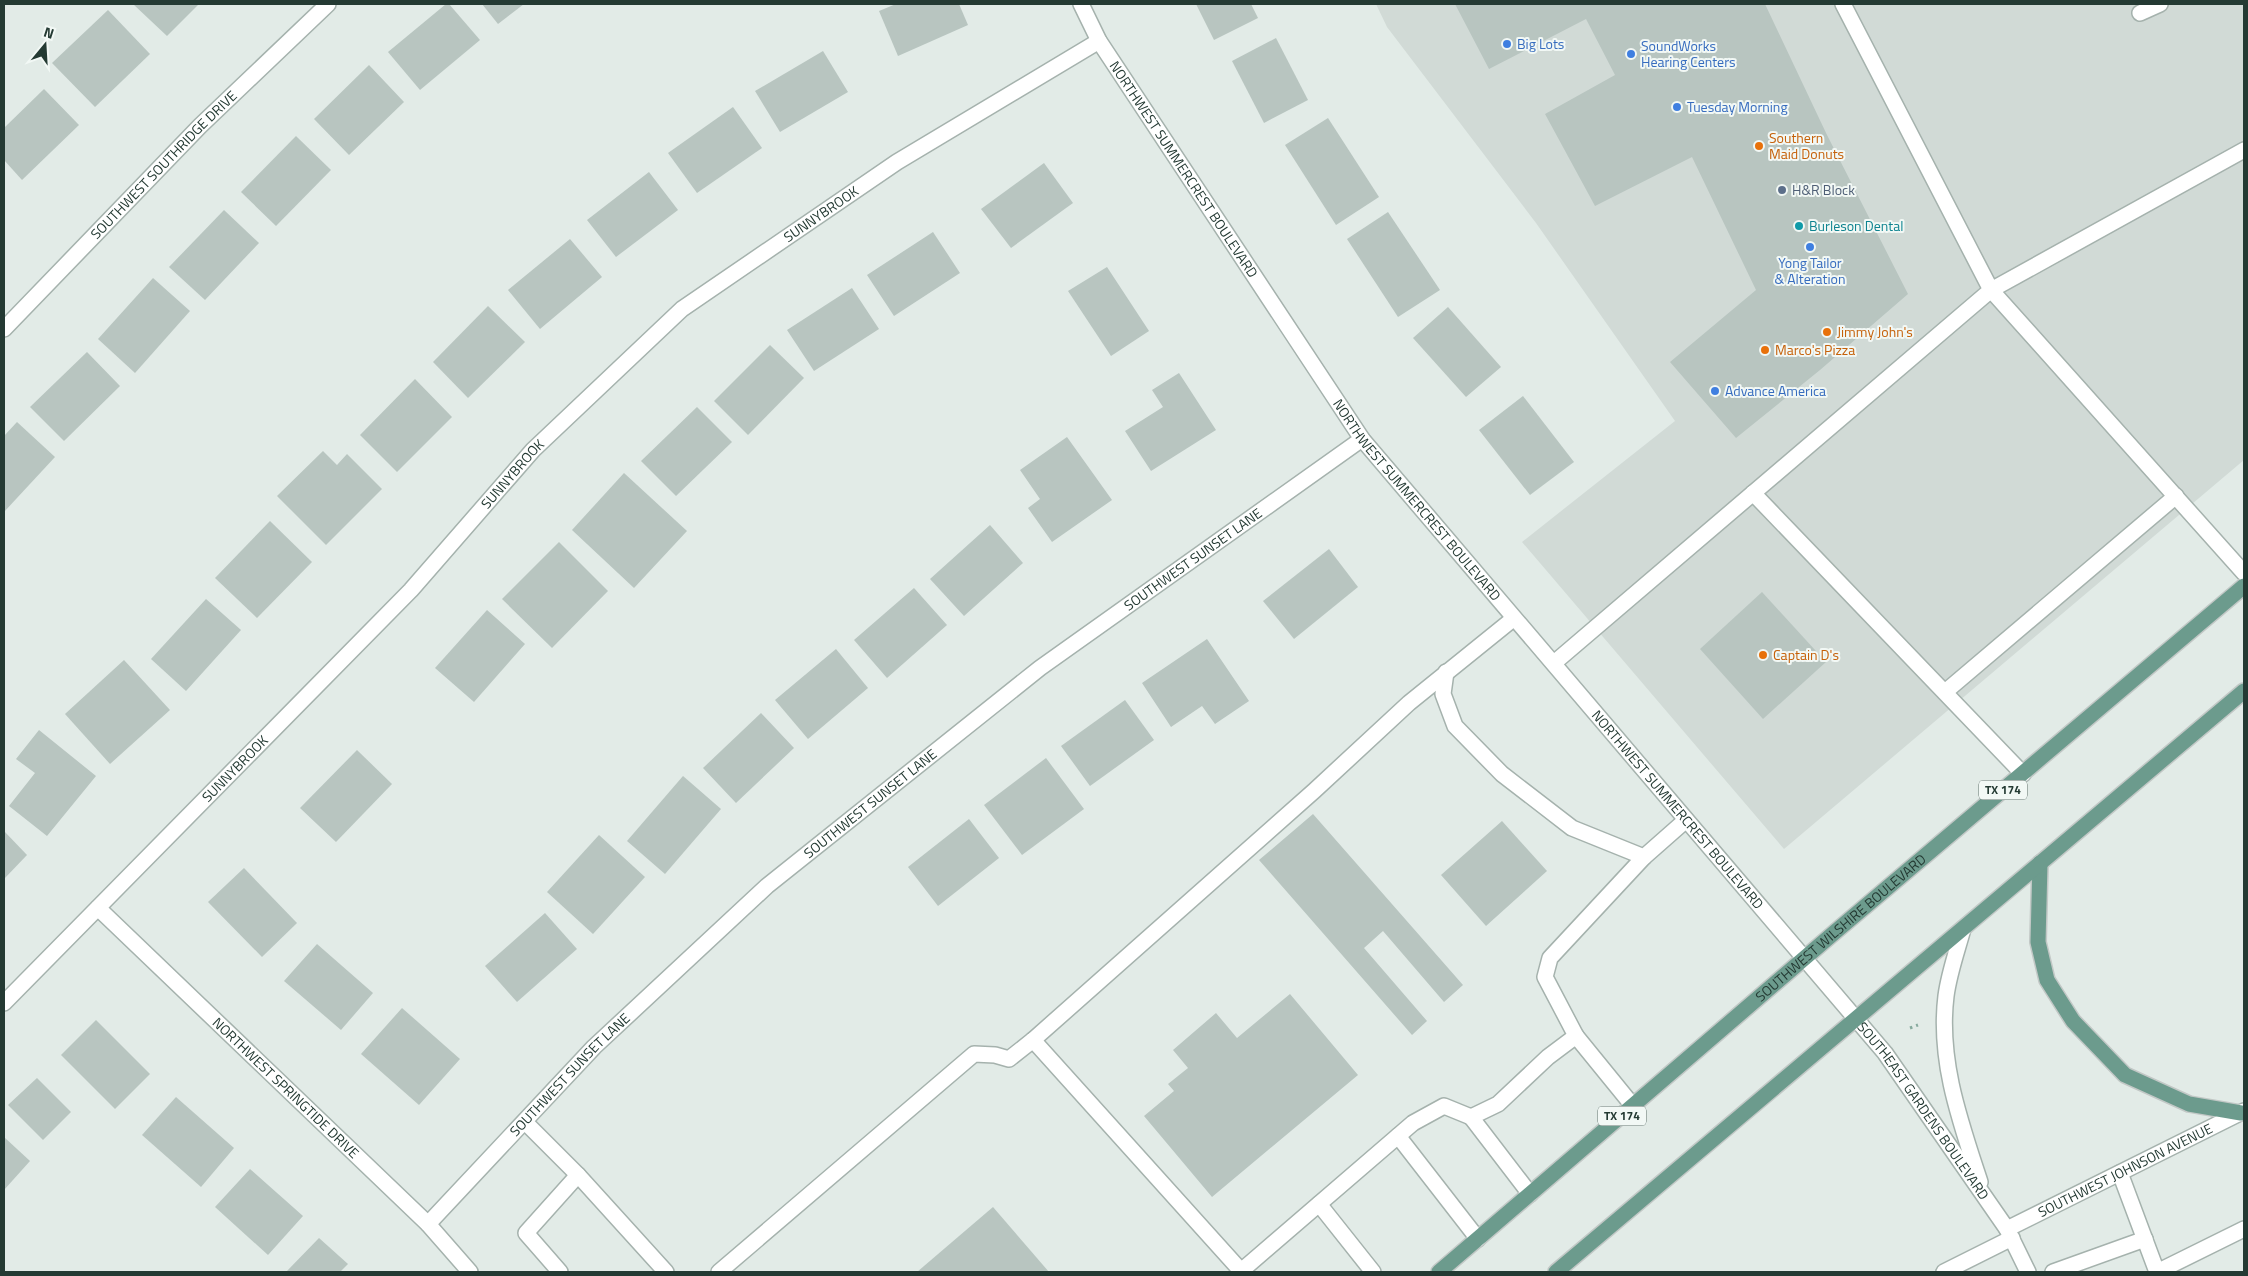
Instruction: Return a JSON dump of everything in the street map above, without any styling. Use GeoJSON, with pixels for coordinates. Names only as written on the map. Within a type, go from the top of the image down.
{"type":"FeatureCollection","features":[{"type":"Feature","properties":{"kind":"main road","name":"SOUTHWEST WILSHIRE BOULEVARD"},"geometry":{"type":"LineString","coordinates":[[1439,1272],[2244,586]]}},
{"type":"Feature","properties":{"kind":"main road"},"geometry":{"type":"LineString","coordinates":[[1556,1272],[2244,691]]}},
{"type":"Feature","properties":{"kind":"main road"},"geometry":{"type":"LineString","coordinates":[[2040,863],[2038,942],[2047,980],[2073,1021],[2126,1075],[2189,1104],[2242,1112]]}},
{"type":"Feature","properties":{"kind":"street","name":"SOUTHWEST SOUTHRIDGE DRIVE"},"geometry":{"type":"LineString","coordinates":[[4,329],[200,126],[328,4]]}},
{"type":"Feature","properties":{"kind":"street","name":"NORTHWEST SUMMERCREST BOULEVARD"},"geometry":{"type":"LineString","coordinates":[[1081,4],[1099,41],[1362,440],[1513,619],[1554,663],[1804,959]]}},
{"type":"Feature","properties":{"kind":"street"},"geometry":{"type":"LineString","coordinates":[[1843,4],[1991,290],[2244,573]]}},
{"type":"Feature","properties":{"kind":"street"},"geometry":{"type":"LineString","coordinates":[[2140,13],[2160,4]]}},
{"type":"Feature","properties":{"kind":"street","name":"SUNNYBROOK"},"geometry":{"type":"LineString","coordinates":[[4,1003],[411,590],[533,450],[682,309],[897,162],[1099,41]]}},
{"type":"Feature","properties":{"kind":"street"},"geometry":{"type":"LineString","coordinates":[[1554,663],[1991,290],[2244,150]]}},
{"type":"Feature","properties":{"kind":"street","name":"SOUTHWEST SUNSET LANE"},"geometry":{"type":"LineString","coordinates":[[428,1224],[594,1047],[767,886],[1040,668],[1362,440]]}},
{"type":"Feature","properties":{"kind":"street"},"geometry":{"type":"LineString","coordinates":[[1753,493],[2023,774]]}},
{"type":"Feature","properties":{"kind":"street"},"geometry":{"type":"LineString","coordinates":[[1945,692],[2176,496]]}},
{"type":"Feature","properties":{"kind":"street"},"geometry":{"type":"LineString","coordinates":[[719,1272],[974,1054],[995,1055],[1008,1059],[1033,1040],[1446,672],[1513,619]]}},
{"type":"Feature","properties":{"kind":"street"},"geometry":{"type":"LineString","coordinates":[[1446,672],[1443,694],[1454,726],[1502,774],[1572,828],[1644,857]]}},
{"type":"Feature","properties":{"kind":"street"},"geometry":{"type":"LineString","coordinates":[[1633,1106],[1576,1036],[1545,977],[1550,958],[1644,857],[1686,820]]}},
{"type":"Feature","properties":{"kind":"street","name":"NORTHWEST SPRINGTIDE DRIVE"},"geometry":{"type":"LineString","coordinates":[[98,908],[428,1224],[470,1272]]}},
{"type":"Feature","properties":{"kind":"street"},"geometry":{"type":"LineString","coordinates":[[1963,929],[1946,994],[1944,1025],[1947,1065],[1957,1112],[1985,1197]]}},
{"type":"Feature","properties":{"kind":"street","name":"SOUTHEAST GARDENS BOULEVARD"},"geometry":{"type":"LineString","coordinates":[[1804,959],[1885,1053],[2010,1234],[2028,1272]]}},
{"type":"Feature","properties":{"kind":"street"},"geometry":{"type":"LineString","coordinates":[[1471,1117],[1498,1104],[1548,1057],[1576,1036]]}},
{"type":"Feature","properties":{"kind":"street"},"geometry":{"type":"LineString","coordinates":[[1033,1040],[1241,1272],[1398,1136],[1414,1123],[1444,1106],[1471,1117],[1530,1194]]}},
{"type":"Feature","properties":{"kind":"street","name":"SOUTHWEST JOHNSON AVENUE"},"geometry":{"type":"LineString","coordinates":[[1944,1272],[2120,1173],[2242,1112]]}},
{"type":"Feature","properties":{"kind":"street"},"geometry":{"type":"LineString","coordinates":[[525,1122],[578,1175],[666,1272]]}},
{"type":"Feature","properties":{"kind":"street"},"geometry":{"type":"LineString","coordinates":[[1398,1136],[1478,1239]]}},
{"type":"Feature","properties":{"kind":"street"},"geometry":{"type":"LineString","coordinates":[[2120,1173],[2157,1272],[2244,1229]]}},
{"type":"Feature","properties":{"kind":"street"},"geometry":{"type":"LineString","coordinates":[[560,1272],[526,1233],[578,1175]]}},
{"type":"Feature","properties":{"kind":"street"},"geometry":{"type":"LineString","coordinates":[[1319,1204],[1373,1272]]}},
{"type":"Feature","properties":{"kind":"street"},"geometry":{"type":"LineString","coordinates":[[2053,1272],[2145,1239]]}},
{"type":"Feature","properties":{"kind":"shaded area"},"geometry":{"type":"Polygon","coordinates":[[[1376,4],[2244,4],[2244,460],[1784,849],[1522,542],[1675,421],[1536,223],[1387,27],[1376,4]]]}},
{"type":"Feature","properties":{"kind":"building"},"geometry":{"type":"Polygon","coordinates":[[[133,4],[199,4],[167,36],[133,4]]]}},
{"type":"Feature","properties":{"kind":"building"},"geometry":{"type":"Polygon","coordinates":[[[446,4],[449,4],[480,40],[420,90],[388,52],[446,4]]]}},
{"type":"Feature","properties":{"kind":"building"},"geometry":{"type":"Polygon","coordinates":[[[482,4],[524,4],[498,24],[482,4]]]}},
{"type":"Feature","properties":{"kind":"building"},"geometry":{"type":"Polygon","coordinates":[[[896,4],[959,4],[968,25],[898,56],[879,11],[896,4]]]}},
{"type":"Feature","properties":{"kind":"building"},"geometry":{"type":"Polygon","coordinates":[[[1196,4],[1251,4],[1258,18],[1214,40],[1196,4]]]}},
{"type":"Feature","properties":{"kind":"building"},"geometry":{"type":"Polygon","coordinates":[[[1455,4],[1765,4],[1827,135],[1908,294],[1820,370],[1736,438],[1670,362],[1756,290],[1692,157],[1595,206],[1545,114],[1615,75],[1586,19],[1489,69],[1455,4]]]}},
{"type":"Feature","properties":{"kind":"building"},"geometry":{"type":"Polygon","coordinates":[[[108,10],[150,54],[95,107],[52,63],[108,10]]]}},
{"type":"Feature","properties":{"kind":"building"},"geometry":{"type":"Polygon","coordinates":[[[1276,38],[1308,100],[1264,123],[1232,61],[1276,38]]]}},
{"type":"Feature","properties":{"kind":"building"},"geometry":{"type":"Polygon","coordinates":[[[823,51],[848,92],[780,132],[755,91],[823,51]]]}},
{"type":"Feature","properties":{"kind":"building"},"geometry":{"type":"Polygon","coordinates":[[[369,65],[404,102],[349,155],[314,119],[369,65]]]}},
{"type":"Feature","properties":{"kind":"building"},"geometry":{"type":"Polygon","coordinates":[[[44,89],[79,125],[22,180],[4,160],[4,128],[44,89]]]}},
{"type":"Feature","properties":{"kind":"building"},"geometry":{"type":"Polygon","coordinates":[[[733,107],[762,148],[697,193],[668,153],[733,107]]]}},
{"type":"Feature","properties":{"kind":"building"},"geometry":{"type":"Polygon","coordinates":[[[1328,118],[1379,197],[1336,225],[1285,145],[1328,118]]]}},
{"type":"Feature","properties":{"kind":"building"},"geometry":{"type":"Polygon","coordinates":[[[296,136],[331,170],[276,226],[241,192],[296,136]]]}},
{"type":"Feature","properties":{"kind":"building"},"geometry":{"type":"Polygon","coordinates":[[[1044,163],[1073,203],[1011,248],[981,209],[1044,163]]]}},
{"type":"Feature","properties":{"kind":"building"},"geometry":{"type":"Polygon","coordinates":[[[649,172],[678,210],[616,257],[587,220],[649,172]]]}},
{"type":"Feature","properties":{"kind":"building"},"geometry":{"type":"Polygon","coordinates":[[[224,210],[259,243],[205,300],[169,267],[224,210]]]}},
{"type":"Feature","properties":{"kind":"building"},"geometry":{"type":"Polygon","coordinates":[[[1388,212],[1440,290],[1398,317],[1347,239],[1388,212]]]}},
{"type":"Feature","properties":{"kind":"building"},"geometry":{"type":"Polygon","coordinates":[[[933,232],[960,273],[894,316],[867,275],[933,232]]]}},
{"type":"Feature","properties":{"kind":"building"},"geometry":{"type":"Polygon","coordinates":[[[570,239],[602,277],[540,329],[508,290],[570,239]]]}},
{"type":"Feature","properties":{"kind":"building"},"geometry":{"type":"Polygon","coordinates":[[[1107,267],[1149,331],[1111,356],[1068,291],[1107,267]]]}},
{"type":"Feature","properties":{"kind":"building"},"geometry":{"type":"Polygon","coordinates":[[[153,278],[190,311],[135,373],[98,339],[153,278]]]}},
{"type":"Feature","properties":{"kind":"building"},"geometry":{"type":"Polygon","coordinates":[[[852,288],[879,329],[814,371],[787,330],[852,288]]]}},
{"type":"Feature","properties":{"kind":"building"},"geometry":{"type":"Polygon","coordinates":[[[488,306],[525,342],[468,398],[433,362],[488,306]]]}},
{"type":"Feature","properties":{"kind":"building"},"geometry":{"type":"Polygon","coordinates":[[[1448,307],[1501,367],[1466,397],[1413,338],[1448,307]]]}},
{"type":"Feature","properties":{"kind":"building"},"geometry":{"type":"Polygon","coordinates":[[[770,345],[804,378],[748,435],[714,401],[770,345]]]}},
{"type":"Feature","properties":{"kind":"building"},"geometry":{"type":"Polygon","coordinates":[[[87,352],[120,386],[64,441],[30,407],[87,352]]]}},
{"type":"Feature","properties":{"kind":"building"},"geometry":{"type":"Polygon","coordinates":[[[1179,373],[1216,430],[1151,471],[1125,431],[1163,407],[1152,390],[1179,373]]]}},
{"type":"Feature","properties":{"kind":"building"},"geometry":{"type":"Polygon","coordinates":[[[415,379],[452,417],[397,472],[360,435],[415,379]]]}},
{"type":"Feature","properties":{"kind":"building"},"geometry":{"type":"Polygon","coordinates":[[[1523,396],[1574,462],[1530,495],[1479,430],[1523,396]]]}},
{"type":"Feature","properties":{"kind":"building"},"geometry":{"type":"Polygon","coordinates":[[[697,407],[732,442],[676,496],[641,461],[697,407]]]}},
{"type":"Feature","properties":{"kind":"building"},"geometry":{"type":"Polygon","coordinates":[[[17,422],[55,457],[4,512],[4,436],[17,422]]]}},
{"type":"Feature","properties":{"kind":"building"},"geometry":{"type":"Polygon","coordinates":[[[1067,437],[1112,500],[1052,542],[1028,508],[1040,499],[1020,470],[1067,437]]]}},
{"type":"Feature","properties":{"kind":"building"},"geometry":{"type":"Polygon","coordinates":[[[323,451],[337,465],[347,454],[382,489],[326,545],[277,496],[323,451]]]}},
{"type":"Feature","properties":{"kind":"building"},"geometry":{"type":"Polygon","coordinates":[[[624,473],[687,531],[634,588],[572,530],[624,473]]]}},
{"type":"Feature","properties":{"kind":"building"},"geometry":{"type":"Polygon","coordinates":[[[270,521],[312,562],[257,618],[215,578],[270,521]]]}},
{"type":"Feature","properties":{"kind":"building"},"geometry":{"type":"Polygon","coordinates":[[[990,525],[1023,563],[964,616],[930,579],[990,525]]]}},
{"type":"Feature","properties":{"kind":"building"},"geometry":{"type":"Polygon","coordinates":[[[559,542],[608,591],[552,648],[502,599],[559,542]]]}},
{"type":"Feature","properties":{"kind":"building"},"geometry":{"type":"Polygon","coordinates":[[[1329,549],[1358,587],[1294,639],[1263,601],[1329,549]]]}},
{"type":"Feature","properties":{"kind":"building"},"geometry":{"type":"Polygon","coordinates":[[[914,588],[947,625],[887,678],[854,640],[914,588]]]}},
{"type":"Feature","properties":{"kind":"building","name":"Captain D's"},"geometry":{"type":"Polygon","coordinates":[[[1762,592],[1826,662],[1763,719],[1700,649],[1762,592]]]}},
{"type":"Feature","properties":{"kind":"building"},"geometry":{"type":"Polygon","coordinates":[[[206,599],[241,630],[186,691],[151,659],[206,599]]]}},
{"type":"Feature","properties":{"kind":"building"},"geometry":{"type":"Polygon","coordinates":[[[487,610],[525,644],[474,702],[435,668],[487,610]]]}},
{"type":"Feature","properties":{"kind":"building"},"geometry":{"type":"Polygon","coordinates":[[[1207,639],[1249,701],[1215,724],[1202,706],[1171,727],[1142,683],[1207,639]]]}},
{"type":"Feature","properties":{"kind":"building"},"geometry":{"type":"Polygon","coordinates":[[[836,649],[868,688],[808,739],[775,700],[836,649]]]}},
{"type":"Feature","properties":{"kind":"building"},"geometry":{"type":"Polygon","coordinates":[[[124,660],[170,710],[110,764],[65,714],[124,660]]]}},
{"type":"Feature","properties":{"kind":"building"},"geometry":{"type":"Polygon","coordinates":[[[1125,700],[1154,740],[1090,786],[1061,746],[1125,700]]]}},
{"type":"Feature","properties":{"kind":"building"},"geometry":{"type":"Polygon","coordinates":[[[761,713],[794,748],[736,803],[703,768],[761,713]]]}},
{"type":"Feature","properties":{"kind":"building"},"geometry":{"type":"Polygon","coordinates":[[[39,730],[96,776],[47,836],[9,806],[35,773],[16,759],[39,730]]]}},
{"type":"Feature","properties":{"kind":"building"},"geometry":{"type":"Polygon","coordinates":[[[357,750],[392,784],[336,842],[300,808],[357,750]]]}},
{"type":"Feature","properties":{"kind":"building"},"geometry":{"type":"Polygon","coordinates":[[[1046,758],[1084,809],[1022,855],[984,805],[1046,758]]]}},
{"type":"Feature","properties":{"kind":"building"},"geometry":{"type":"Polygon","coordinates":[[[683,776],[721,809],[665,874],[627,841],[683,776]]]}},
{"type":"Feature","properties":{"kind":"building"},"geometry":{"type":"Polygon","coordinates":[[[1313,814],[1463,985],[1444,1002],[1383,931],[1364,948],[1427,1021],[1412,1035],[1259,860],[1313,814]]]}},
{"type":"Feature","properties":{"kind":"building"},"geometry":{"type":"Polygon","coordinates":[[[969,819],[999,858],[938,906],[908,867],[969,819]]]}},
{"type":"Feature","properties":{"kind":"building"},"geometry":{"type":"Polygon","coordinates":[[[1502,821],[1547,871],[1486,926],[1441,875],[1502,821]]]}},
{"type":"Feature","properties":{"kind":"building"},"geometry":{"type":"Polygon","coordinates":[[[4,831],[27,855],[4,879],[4,831]]]}},
{"type":"Feature","properties":{"kind":"building"},"geometry":{"type":"Polygon","coordinates":[[[599,835],[645,877],[593,934],[547,892],[599,835]]]}},
{"type":"Feature","properties":{"kind":"building"},"geometry":{"type":"Polygon","coordinates":[[[244,868],[297,923],[262,957],[208,902],[244,868]]]}},
{"type":"Feature","properties":{"kind":"building"},"geometry":{"type":"Polygon","coordinates":[[[545,913],[577,949],[517,1002],[485,966],[545,913]]]}},
{"type":"Feature","properties":{"kind":"building"},"geometry":{"type":"Polygon","coordinates":[[[317,944],[373,993],[341,1030],[284,981],[317,944]]]}},
{"type":"Feature","properties":{"kind":"building"},"geometry":{"type":"Polygon","coordinates":[[[1290,994],[1358,1075],[1212,1197],[1144,1116],[1174,1091],[1168,1084],[1188,1068],[1173,1050],[1216,1013],[1237,1038],[1290,994]]]}},
{"type":"Feature","properties":{"kind":"building"},"geometry":{"type":"Polygon","coordinates":[[[402,1008],[460,1059],[419,1105],[361,1054],[402,1008]]]}},
{"type":"Feature","properties":{"kind":"building"},"geometry":{"type":"Polygon","coordinates":[[[96,1020],[150,1074],[115,1109],[61,1055],[96,1020]]]}},
{"type":"Feature","properties":{"kind":"building"},"geometry":{"type":"Polygon","coordinates":[[[37,1078],[71,1112],[43,1140],[8,1105],[37,1078]]]}},
{"type":"Feature","properties":{"kind":"building"},"geometry":{"type":"Polygon","coordinates":[[[176,1097],[234,1148],[201,1187],[142,1135],[176,1097]]]}},
{"type":"Feature","properties":{"kind":"building"},"geometry":{"type":"Polygon","coordinates":[[[4,1137],[30,1161],[4,1190],[4,1137]]]}},
{"type":"Feature","properties":{"kind":"building"},"geometry":{"type":"Polygon","coordinates":[[[250,1169],[303,1216],[268,1255],[215,1207],[250,1169]]]}},
{"type":"Feature","properties":{"kind":"building"},"geometry":{"type":"Polygon","coordinates":[[[993,1207],[1049,1272],[917,1272],[993,1207]]]}},
{"type":"Feature","properties":{"kind":"building"},"geometry":{"type":"Polygon","coordinates":[[[319,1238],[348,1264],[340,1272],[286,1272],[319,1238]]]}},
{"type":"Feature","properties":{"kind":"place","name":"Big Lots"},"geometry":{"type":"Point","coordinates":[1507,44]}},
{"type":"Feature","properties":{"kind":"place","name":"SoundWorks Hearing Centers"},"geometry":{"type":"Point","coordinates":[1631,54]}},
{"type":"Feature","properties":{"kind":"place","name":"Tuesday Morning"},"geometry":{"type":"Point","coordinates":[1677,107]}},
{"type":"Feature","properties":{"kind":"place","name":"Southern Maid Donuts"},"geometry":{"type":"Point","coordinates":[1759,146]}},
{"type":"Feature","properties":{"kind":"place","name":"H&R Block"},"geometry":{"type":"Point","coordinates":[1782,190]}},
{"type":"Feature","properties":{"kind":"place","name":"Burleson Dental"},"geometry":{"type":"Point","coordinates":[1799,226]}},
{"type":"Feature","properties":{"kind":"place","name":"Yong Tailor & Alteration"},"geometry":{"type":"Point","coordinates":[1810,247]}},
{"type":"Feature","properties":{"kind":"place","name":"Jimmy John's"},"geometry":{"type":"Point","coordinates":[1827,332]}},
{"type":"Feature","properties":{"kind":"place","name":"Marco's Pizza"},"geometry":{"type":"Point","coordinates":[1765,350]}},
{"type":"Feature","properties":{"kind":"place","name":"Advance America"},"geometry":{"type":"Point","coordinates":[1715,391]}},
{"type":"Feature","properties":{"kind":"place","name":"Captain D's"},"geometry":{"type":"Point","coordinates":[1763,655]}}]}
